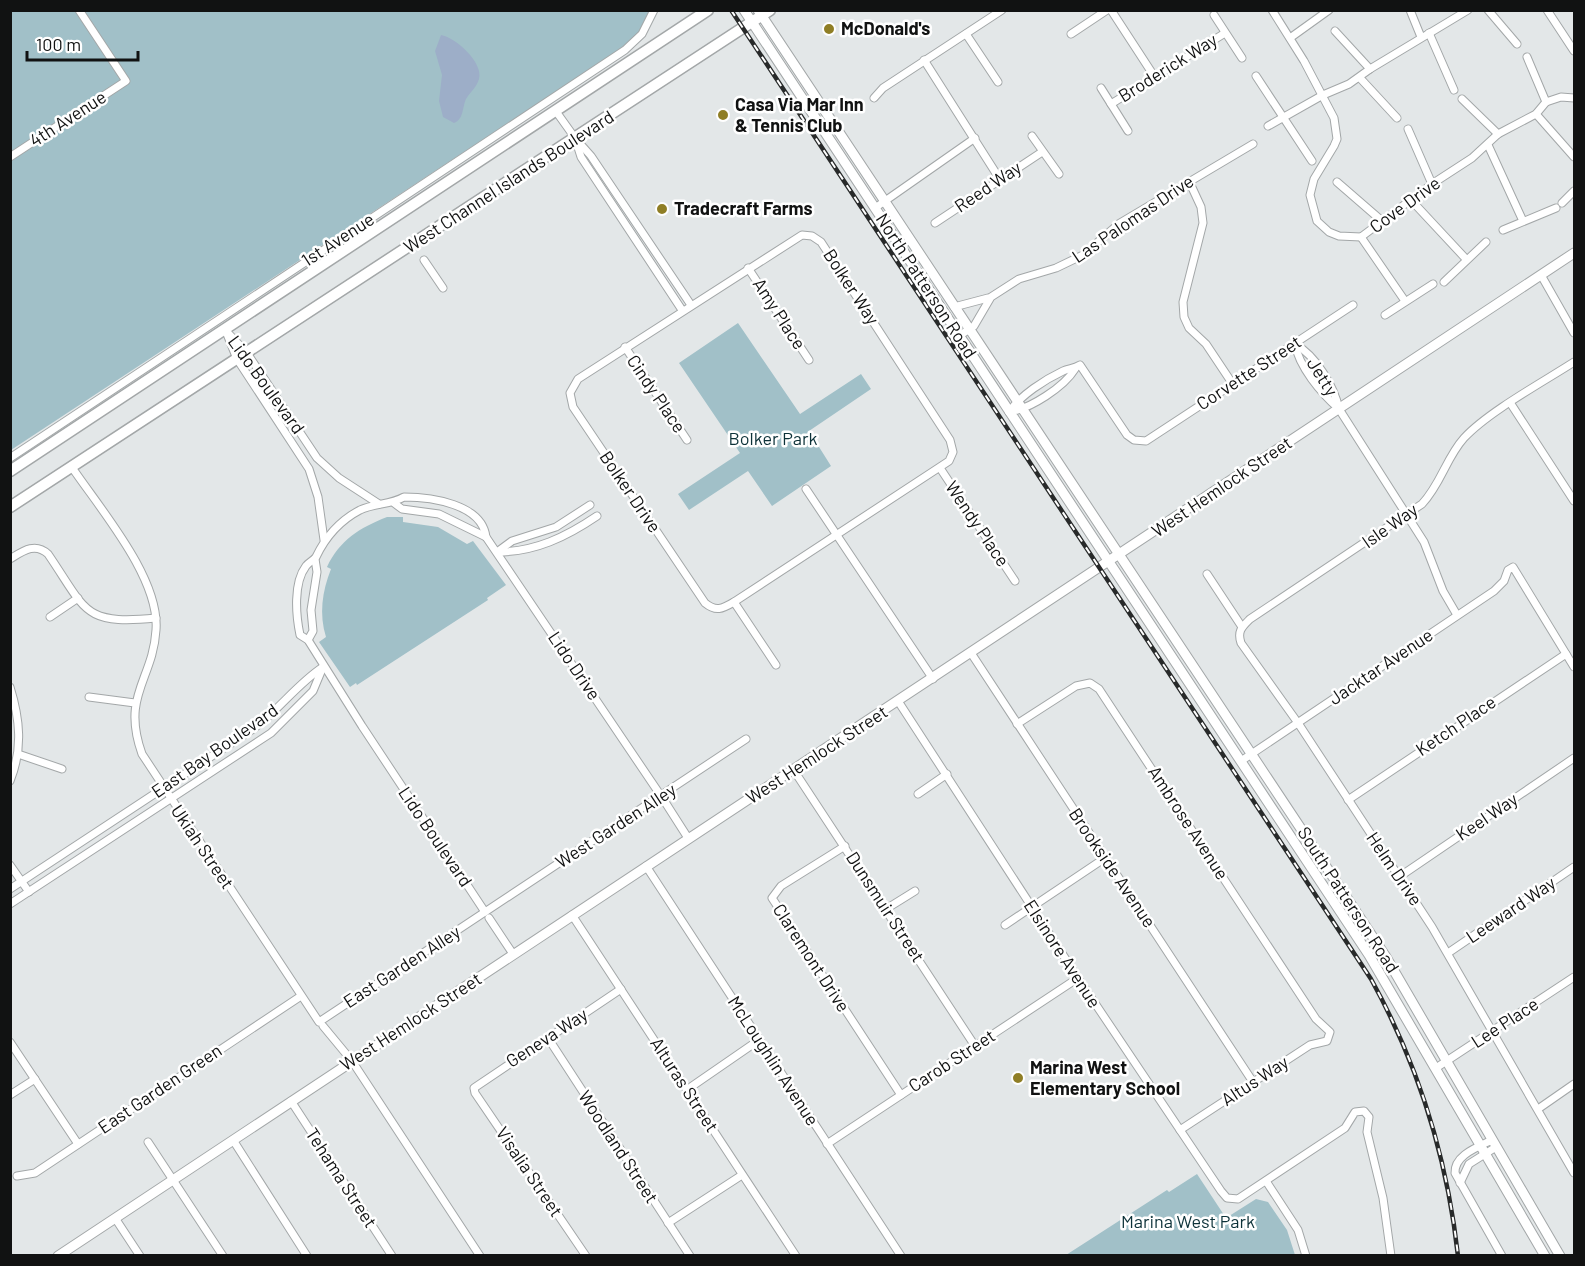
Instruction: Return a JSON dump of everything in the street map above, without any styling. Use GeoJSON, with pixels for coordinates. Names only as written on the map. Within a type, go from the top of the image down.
{"type":"FeatureCollection","features":[{"type":"Feature","properties":{"kind":"main road","name":"West Channel Islands Boulevard"},"geometry":{"type":"LineString","coordinates":[[10,471],[708,10]]}},
{"type":"Feature","properties":{"kind":"main road","name":"West Channel Islands Boulevard"},"geometry":{"type":"LineString","coordinates":[[10,507],[760,15]]}},
{"type":"Feature","properties":{"kind":"street","name":"4th Avenue"},"geometry":{"type":"LineString","coordinates":[[10,157],[126,81],[79,10]]}},
{"type":"Feature","properties":{"kind":"street","name":"1st Avenue"},"geometry":{"type":"LineString","coordinates":[[10,458],[626,50],[642,34],[654,10]]}},
{"type":"Feature","properties":{"kind":"street","name":"North Patterson Road"},"geometry":{"type":"LineString","coordinates":[[744,10],[760,15],[1119,554]]}},
{"type":"Feature","properties":{"kind":"street"},"geometry":{"type":"LineString","coordinates":[[874,98],[883,88],[1002,10]]}},
{"type":"Feature","properties":{"kind":"street"},"geometry":{"type":"LineString","coordinates":[[1071,34],[1109,10],[1154,76]]}},
{"type":"Feature","properties":{"kind":"street","name":"Cove Drive"},"geometry":{"type":"LineString","coordinates":[[1272,10],[1323,95],[1334,118],[1337,139],[1329,159],[1314,179],[1310,203],[1317,221],[1329,232],[1346,238],[1361,237],[1432,184],[1472,158],[1498,134],[1536,114],[1546,102]]}},
{"type":"Feature","properties":{"kind":"street"},"geometry":{"type":"LineString","coordinates":[[1290,38],[1329,10]]}},
{"type":"Feature","properties":{"kind":"street"},"geometry":{"type":"LineString","coordinates":[[1410,10],[1421,37]]}},
{"type":"Feature","properties":{"kind":"street"},"geometry":{"type":"LineString","coordinates":[[1268,126],[1323,95],[1360,78],[1370,69],[1468,10]]}},
{"type":"Feature","properties":{"kind":"street"},"geometry":{"type":"LineString","coordinates":[[1488,10],[1517,44]]}},
{"type":"Feature","properties":{"kind":"street"},"geometry":{"type":"LineString","coordinates":[[1547,10],[1575,51]]}},
{"type":"Feature","properties":{"kind":"street","name":"North Patterson Road"},"geometry":{"type":"LineString","coordinates":[[760,15],[875,208],[1108,561]]}},
{"type":"Feature","properties":{"kind":"street"},"geometry":{"type":"LineString","coordinates":[[1214,15],[1242,58]]}},
{"type":"Feature","properties":{"kind":"street"},"geometry":{"type":"LineString","coordinates":[[1335,32],[1370,69]]}},
{"type":"Feature","properties":{"kind":"street","name":"Broderick Way"},"geometry":{"type":"LineString","coordinates":[[1111,104],[1224,33]]}},
{"type":"Feature","properties":{"kind":"street"},"geometry":{"type":"LineString","coordinates":[[1429,33],[1454,90]]}},
{"type":"Feature","properties":{"kind":"street"},"geometry":{"type":"LineString","coordinates":[[966,34],[998,82]]}},
{"type":"Feature","properties":{"kind":"street"},"geometry":{"type":"LineString","coordinates":[[1527,57],[1546,102],[1561,97],[1575,98]]}},
{"type":"Feature","properties":{"kind":"street"},"geometry":{"type":"LineString","coordinates":[[924,60],[999,178]]}},
{"type":"Feature","properties":{"kind":"street"},"geometry":{"type":"LineString","coordinates":[[1256,76],[1312,161]]}},
{"type":"Feature","properties":{"kind":"street"},"geometry":{"type":"LineString","coordinates":[[1360,78],[1397,118]]}},
{"type":"Feature","properties":{"kind":"street"},"geometry":{"type":"LineString","coordinates":[[1101,88],[1128,131]]}},
{"type":"Feature","properties":{"kind":"street"},"geometry":{"type":"LineString","coordinates":[[1462,99],[1498,134]]}},
{"type":"Feature","properties":{"kind":"street"},"geometry":{"type":"LineString","coordinates":[[555,110],[575,138],[587,150],[691,305]]}},
{"type":"Feature","properties":{"kind":"street"},"geometry":{"type":"LineString","coordinates":[[1536,114],[1575,157]]}},
{"type":"Feature","properties":{"kind":"street"},"geometry":{"type":"LineString","coordinates":[[1408,129],[1432,184]]}},
{"type":"Feature","properties":{"kind":"street"},"geometry":{"type":"LineString","coordinates":[[1032,136],[1059,174]]}},
{"type":"Feature","properties":{"kind":"street"},"geometry":{"type":"LineString","coordinates":[[575,138],[581,157],[682,310]]}},
{"type":"Feature","properties":{"kind":"street"},"geometry":{"type":"LineString","coordinates":[[875,208],[975,138]]}},
{"type":"Feature","properties":{"kind":"street","name":"Las Palomas Drive"},"geometry":{"type":"LineString","coordinates":[[959,336],[974,326],[991,297],[1019,279],[1056,268],[1083,255],[1120,223],[1253,144]]}},
{"type":"Feature","properties":{"kind":"street"},"geometry":{"type":"LineString","coordinates":[[1488,145],[1523,221]]}},
{"type":"Feature","properties":{"kind":"street","name":"Reed Way"},"geometry":{"type":"LineString","coordinates":[[935,223],[999,178],[1042,152]]}},
{"type":"Feature","properties":{"kind":"street"},"geometry":{"type":"LineString","coordinates":[[1189,181],[1199,201],[1203,223],[1183,302],[1184,317],[1189,328],[1206,344],[1232,383]]}},
{"type":"Feature","properties":{"kind":"street"},"geometry":{"type":"LineString","coordinates":[[1337,182],[1382,221]]}},
{"type":"Feature","properties":{"kind":"street"},"geometry":{"type":"LineString","coordinates":[[1503,230],[1559,206],[1575,191]]}},
{"type":"Feature","properties":{"kind":"street"},"geometry":{"type":"LineString","coordinates":[[1411,200],[1466,259]]}},
{"type":"Feature","properties":{"kind":"street","name":"Bolker Way"},"geometry":{"type":"LineString","coordinates":[[682,310],[802,235],[812,236],[821,242],[950,440],[953,452],[949,461],[940,468]]}},
{"type":"Feature","properties":{"kind":"street"},"geometry":{"type":"LineString","coordinates":[[1361,237],[1405,301]]}},
{"type":"Feature","properties":{"kind":"street"},"geometry":{"type":"LineString","coordinates":[[1444,282],[1486,242]]}},
{"type":"Feature","properties":{"kind":"street","name":"West Hemlock Street"},"geometry":{"type":"LineString","coordinates":[[58,1256],[1575,253]]}},
{"type":"Feature","properties":{"kind":"street"},"geometry":{"type":"LineString","coordinates":[[424,260],[443,288]]}},
{"type":"Feature","properties":{"kind":"street","name":"Amy Place"},"geometry":{"type":"LineString","coordinates":[[748,268],[809,360]]}},
{"type":"Feature","properties":{"kind":"street"},"geometry":{"type":"LineString","coordinates":[[1541,275],[1575,333]]}},
{"type":"Feature","properties":{"kind":"street"},"geometry":{"type":"LineString","coordinates":[[1385,315],[1433,284]]}},
{"type":"Feature","properties":{"kind":"street"},"geometry":{"type":"LineString","coordinates":[[954,307],[991,297]]}},
{"type":"Feature","properties":{"kind":"street","name":"Corvette Street"},"geometry":{"type":"LineString","coordinates":[[1019,406],[1070,377],[1078,367],[1127,435],[1134,441],[1146,441],[1353,305]]}},
{"type":"Feature","properties":{"kind":"street","name":"Bolker Drive"},"geometry":{"type":"LineString","coordinates":[[682,310],[574,383],[570,393],[573,407],[705,603],[720,609],[734,602],[940,468]]}},
{"type":"Feature","properties":{"kind":"street","name":"Lido Boulevard"},"geometry":{"type":"LineString","coordinates":[[225,329],[247,352],[317,458],[339,478],[379,504]]}},
{"type":"Feature","properties":{"kind":"street","name":"Lido Boulevard"},"geometry":{"type":"LineString","coordinates":[[225,329],[237,359],[309,469],[316,488],[324,540]]}},
{"type":"Feature","properties":{"kind":"street","name":"Jetty"},"geometry":{"type":"LineString","coordinates":[[1295,344],[1297,356],[1328,399],[1339,408],[1430,554],[1443,591],[1457,615]]}},
{"type":"Feature","properties":{"kind":"street","name":"Cindy Place"},"geometry":{"type":"LineString","coordinates":[[625,347],[687,440]]}},
{"type":"Feature","properties":{"kind":"street","name":"Isle Way"},"geometry":{"type":"LineString","coordinates":[[1242,627],[1406,516],[1430,495],[1451,456],[1465,437],[1575,362]]}},
{"type":"Feature","properties":{"kind":"street"},"geometry":{"type":"LineString","coordinates":[[1511,404],[1575,501]]}},
{"type":"Feature","properties":{"kind":"street"},"geometry":{"type":"LineString","coordinates":[[1009,412],[1019,406]]}},
{"type":"Feature","properties":{"kind":"street","name":"Ukiah Street"},"geometry":{"type":"LineString","coordinates":[[71,466],[146,579],[154,601],[156,618],[152,652],[135,703],[135,723],[139,746],[163,789],[301,996],[352,1061],[480,1256]]}},
{"type":"Feature","properties":{"kind":"street","name":"Wendy Place"},"geometry":{"type":"LineString","coordinates":[[940,468],[1015,581]]}},
{"type":"Feature","properties":{"kind":"street"},"geometry":{"type":"LineString","coordinates":[[806,489],[933,679]]}},
{"type":"Feature","properties":{"kind":"street","name":"Lido Drive"},"geometry":{"type":"LineString","coordinates":[[379,504],[394,503],[404,496],[443,501],[484,525],[486,537],[688,838]]}},
{"type":"Feature","properties":{"kind":"street","name":"Lido Drive"},"geometry":{"type":"LineString","coordinates":[[394,503],[402,509],[439,514],[486,537]]}},
{"type":"Feature","properties":{"kind":"street","name":"Lido Boulevard"},"geometry":{"type":"LineString","coordinates":[[379,504],[349,517],[324,540],[315,559],[305,567],[297,609],[300,635],[308,640],[323,667],[513,954]]}},
{"type":"Feature","properties":{"kind":"street"},"geometry":{"type":"LineString","coordinates":[[497,552],[512,541],[556,526],[590,506]]}},
{"type":"Feature","properties":{"kind":"street"},"geometry":{"type":"LineString","coordinates":[[497,552],[518,552],[541,546],[572,532],[597,516]]}},
{"type":"Feature","properties":{"kind":"street"},"geometry":{"type":"LineString","coordinates":[[10,559],[27,549],[44,550],[88,610],[100,618],[119,621],[156,618]]}},
{"type":"Feature","properties":{"kind":"street","name":"South Patterson Road"},"geometry":{"type":"LineString","coordinates":[[1119,554],[1386,957],[1560,1256]]}},
{"type":"Feature","properties":{"kind":"street","name":"Lido Boulevard"},"geometry":{"type":"LineString","coordinates":[[308,640],[313,631],[310,610],[317,572],[315,559]]}},
{"type":"Feature","properties":{"kind":"street","name":"South Patterson Road"},"geometry":{"type":"LineString","coordinates":[[1108,561],[1374,962],[1545,1256]]}},
{"type":"Feature","properties":{"kind":"street","name":"Jacktar Avenue"},"geometry":{"type":"LineString","coordinates":[[1241,761],[1500,586],[1508,570],[1513,567],[1566,654]]}},
{"type":"Feature","properties":{"kind":"street","name":"Helm Drive"},"geometry":{"type":"LineString","coordinates":[[1207,574],[1242,627],[1239,634],[1241,643],[1298,723],[1448,953],[1575,1173]]}},
{"type":"Feature","properties":{"kind":"street"},"geometry":{"type":"LineString","coordinates":[[50,616],[78,597]]}},
{"type":"Feature","properties":{"kind":"street"},"geometry":{"type":"LineString","coordinates":[[734,602],[777,666]]}},
{"type":"Feature","properties":{"kind":"street","name":"Brookside Avenue"},"geometry":{"type":"LineString","coordinates":[[971,653],[1253,1082]]}},
{"type":"Feature","properties":{"kind":"street"},"geometry":{"type":"LineString","coordinates":[[1566,654],[1575,667]]}},
{"type":"Feature","properties":{"kind":"street","name":"Ketch Place"},"geometry":{"type":"LineString","coordinates":[[1348,800],[1566,654]]}},
{"type":"Feature","properties":{"kind":"street","name":"East Bay Boulevard"},"geometry":{"type":"LineString","coordinates":[[10,889],[266,719],[305,678],[323,667]]}},
{"type":"Feature","properties":{"kind":"street","name":"East Bay Boulevard"},"geometry":{"type":"LineString","coordinates":[[10,904],[279,727],[313,691],[323,667]]}},
{"type":"Feature","properties":{"kind":"street","name":"Ambrose Avenue"},"geometry":{"type":"LineString","coordinates":[[1017,724],[1076,686],[1084,683],[1096,686],[1316,1019],[1329,1030],[1331,1036]]}},
{"type":"Feature","properties":{"kind":"street"},"geometry":{"type":"LineString","coordinates":[[10,687],[19,726],[18,754],[10,781]]}},
{"type":"Feature","properties":{"kind":"street"},"geometry":{"type":"LineString","coordinates":[[89,697],[135,703]]}},
{"type":"Feature","properties":{"kind":"street","name":"Elsinore Avenue"},"geometry":{"type":"LineString","coordinates":[[898,702],[1031,907],[1221,1191],[1227,1198],[1233,1200],[1266,1181]]}},
{"type":"Feature","properties":{"kind":"street","name":"West Garden Alley"},"geometry":{"type":"LineString","coordinates":[[487,915],[663,799],[746,739]]}},
{"type":"Feature","properties":{"kind":"street"},"geometry":{"type":"LineString","coordinates":[[18,754],[62,769]]}},
{"type":"Feature","properties":{"kind":"street","name":"Keel Way"},"geometry":{"type":"LineString","coordinates":[[1399,877],[1575,758]]}},
{"type":"Feature","properties":{"kind":"street","name":"Dunsmuir Street"},"geometry":{"type":"LineString","coordinates":[[793,769],[975,1046]]}},
{"type":"Feature","properties":{"kind":"street"},"geometry":{"type":"LineString","coordinates":[[918,794],[946,774]]}},
{"type":"Feature","properties":{"kind":"street","name":"Claremont Drive"},"geometry":{"type":"LineString","coordinates":[[845,846],[781,886],[772,898],[901,1095]]}},
{"type":"Feature","properties":{"kind":"street"},"geometry":{"type":"LineString","coordinates":[[1005,925],[1105,858]]}},
{"type":"Feature","properties":{"kind":"street"},"geometry":{"type":"LineString","coordinates":[[10,865],[29,892]]}},
{"type":"Feature","properties":{"kind":"street","name":"McLoughlin Avenue"},"geometry":{"type":"LineString","coordinates":[[646,866],[901,1256]]}},
{"type":"Feature","properties":{"kind":"street","name":"Leeward Way"},"geometry":{"type":"LineString","coordinates":[[1448,953],[1575,867]]}},
{"type":"Feature","properties":{"kind":"street"},"geometry":{"type":"LineString","coordinates":[[886,909],[915,891]]}},
{"type":"Feature","properties":{"kind":"street","name":"East Garden Alley"},"geometry":{"type":"LineString","coordinates":[[321,1024],[487,915]]}},
{"type":"Feature","properties":{"kind":"street","name":"Alturas Street"},"geometry":{"type":"LineString","coordinates":[[572,915],[796,1256]]}},
{"type":"Feature","properties":{"kind":"street","name":"Lee Place"},"geometry":{"type":"LineString","coordinates":[[1436,1068],[1575,977]]}},
{"type":"Feature","properties":{"kind":"street","name":"Carob Street"},"geometry":{"type":"LineString","coordinates":[[827,1144],[1078,978]]}},
{"type":"Feature","properties":{"kind":"street","name":"Geneva Way"},"geometry":{"type":"LineString","coordinates":[[474,1088],[621,989]]}},
{"type":"Feature","properties":{"kind":"street","name":"East Garden Green"},"geometry":{"type":"LineString","coordinates":[[17,1176],[35,1173],[301,996]]}},
{"type":"Feature","properties":{"kind":"street","name":"Altus Way"},"geometry":{"type":"LineString","coordinates":[[1180,1130],[1310,1045],[1324,1043],[1331,1036]]}},
{"type":"Feature","properties":{"kind":"street","name":"Woodland Street"},"geometry":{"type":"LineString","coordinates":[[548,1038],[690,1256]]}},
{"type":"Feature","properties":{"kind":"street"},"geometry":{"type":"LineString","coordinates":[[688,1089],[759,1040]]}},
{"type":"Feature","properties":{"kind":"street"},"geometry":{"type":"LineString","coordinates":[[10,1042],[78,1144]]}},
{"type":"Feature","properties":{"kind":"street"},"geometry":{"type":"LineString","coordinates":[[10,1095],[35,1079]]}},
{"type":"Feature","properties":{"kind":"street"},"geometry":{"type":"LineString","coordinates":[[1538,1109],[1575,1084]]}},
{"type":"Feature","properties":{"kind":"street","name":"Visalia Street"},"geometry":{"type":"LineString","coordinates":[[474,1088],[475,1093],[586,1256]]}},
{"type":"Feature","properties":{"kind":"street","name":"Tehama Street"},"geometry":{"type":"LineString","coordinates":[[291,1101],[392,1256]]}},
{"type":"Feature","properties":{"kind":"street"},"geometry":{"type":"LineString","coordinates":[[1306,1256],[1298,1230],[1266,1181],[1345,1128],[1355,1112],[1364,1111],[1369,1117],[1367,1132],[1383,1198],[1391,1256]]}},
{"type":"Feature","properties":{"kind":"street"},"geometry":{"type":"LineString","coordinates":[[232,1140],[307,1256]]}},
{"type":"Feature","properties":{"kind":"street"},"geometry":{"type":"LineString","coordinates":[[148,1142],[223,1256]]}},
{"type":"Feature","properties":{"kind":"street"},"geometry":{"type":"LineString","coordinates":[[1494,1143],[1456,1164],[1456,1177],[1502,1256]]}},
{"type":"Feature","properties":{"kind":"street"},"geometry":{"type":"LineString","coordinates":[[668,1223],[742,1175]]}},
{"type":"Feature","properties":{"kind":"street"},"geometry":{"type":"LineString","coordinates":[[115,1218],[140,1256]]}},
{"type":"Feature","properties":{"kind":"green space"},"geometry":{"type":"Polygon","coordinates":[[[11,11],[651,11],[638,34],[619,50],[11,450],[11,11]]]}},
{"type":"Feature","properties":{"kind":"green space","name":"Bolker Park"},"geometry":{"type":"Polygon","coordinates":[[[738,323],[800,414],[861,374],[871,389],[809,431],[831,466],[772,506],[748,471],[689,510],[678,494],[740,453],[679,363],[738,323]]]}},
{"type":"Feature","properties":{"kind":"green space"},"geometry":{"type":"Polygon","coordinates":[[[387,517],[403,517],[403,522],[438,527],[467,544],[473,541],[506,585],[487,598],[488,600],[357,685],[356,683],[350,687],[319,642],[326,637],[322,611],[325,586],[331,569],[327,567],[338,549],[351,536],[387,517]]]}},
{"type":"Feature","properties":{"kind":"green space","name":"Marina West Park"},"geometry":{"type":"Polygon","coordinates":[[[1197,1174],[1226,1218],[1256,1199],[1268,1202],[1287,1230],[1295,1255],[1066,1255],[1167,1190],[1169,1192],[1197,1174]]]}},
{"type":"Feature","properties":{"kind":"shaded area"},"geometry":{"type":"Polygon","coordinates":[[[441,35],[454,40],[467,52],[479,73],[478,82],[466,99],[461,116],[454,123],[443,117],[439,101],[442,75],[435,51],[441,35]]]}},
{"type":"Feature","properties":{"kind":"railway"},"geometry":{"type":"LineString","coordinates":[[731,10],[1371,979],[1403,1045],[1428,1113],[1447,1183],[1458,1256]]}},
{"type":"Feature","properties":{"kind":"place","name":"McDonald's"},"geometry":{"type":"Point","coordinates":[829,29]}},
{"type":"Feature","properties":{"kind":"place","name":"Casa Via Mar Inn & Tennis Club"},"geometry":{"type":"Point","coordinates":[723,115]}},
{"type":"Feature","properties":{"kind":"place","name":"Tradecraft Farms"},"geometry":{"type":"Point","coordinates":[662,209]}},
{"type":"Feature","properties":{"kind":"place","name":"Marina West Elementary School"},"geometry":{"type":"Point","coordinates":[1018,1078]}}]}
